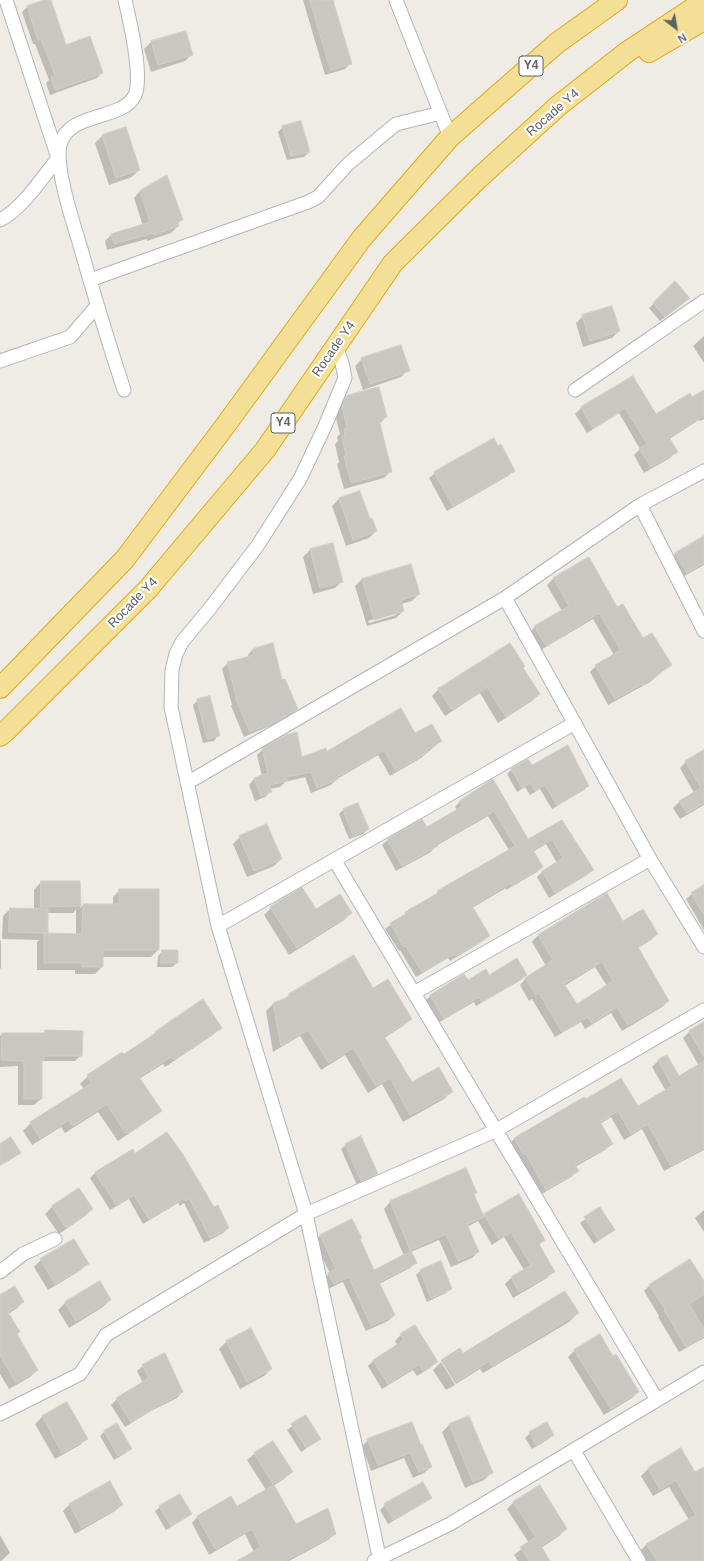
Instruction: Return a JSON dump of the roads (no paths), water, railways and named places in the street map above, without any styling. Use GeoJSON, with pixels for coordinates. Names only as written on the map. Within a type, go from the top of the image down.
{"type":"FeatureCollection","features":[{"type":"Feature","properties":{"kind":"highway","name":"Y4"},"geometry":{"type":"LineString","coordinates":[[0,688],[125,559],[225,426],[362,238],[450,137],[557,43],[617,0]]}},
{"type":"Feature","properties":{"kind":"highway","name":"Rocade Y4"},"geometry":{"type":"LineString","coordinates":[[0,736],[148,589],[265,450],[393,263],[480,177],[558,106],[627,52],[704,1]]}},
{"type":"Feature","properties":{"kind":"highway"},"geometry":{"type":"LineString","coordinates":[[558,106],[704,20]]}},
{"type":"Feature","properties":{"kind":"street"},"geometry":{"type":"LineString","coordinates":[[6,0],[58,158],[68,204],[97,306],[124,390]]}},
{"type":"Feature","properties":{"kind":"street"},"geometry":{"type":"LineString","coordinates":[[0,220],[7,217],[24,200],[58,158],[60,144],[67,132],[76,124],[126,106],[134,96],[138,80],[132,28],[125,0]]}},
{"type":"Feature","properties":{"kind":"street"},"geometry":{"type":"LineString","coordinates":[[396,0],[450,137]]}},
{"type":"Feature","properties":{"kind":"street"},"geometry":{"type":"LineString","coordinates":[[90,280],[308,202],[318,197],[348,164],[396,124],[441,113]]}},
{"type":"Feature","properties":{"kind":"street"},"geometry":{"type":"LineString","coordinates":[[575,390],[704,301]]}},
{"type":"Feature","properties":{"kind":"street"},"geometry":{"type":"LineString","coordinates":[[0,361],[70,337],[97,306]]}},
{"type":"Feature","properties":{"kind":"street"},"geometry":{"type":"LineString","coordinates":[[336,346],[342,362],[345,378],[329,418],[300,479],[258,545],[211,607],[182,642],[176,654],[172,670],[171,707],[218,926],[306,1214],[378,1560],[450,1524],[703,1374]]}},
{"type":"Feature","properties":{"kind":"street"},"geometry":{"type":"LineString","coordinates":[[187,783],[505,598],[640,505],[704,471]]}},
{"type":"Feature","properties":{"kind":"street"},"geometry":{"type":"LineString","coordinates":[[640,505],[704,631]]}},
{"type":"Feature","properties":{"kind":"street"},"geometry":{"type":"LineString","coordinates":[[505,598],[650,859],[704,947]]}},
{"type":"Feature","properties":{"kind":"street"},"geometry":{"type":"LineString","coordinates":[[218,926],[575,723]]}},
{"type":"Feature","properties":{"kind":"street"},"geometry":{"type":"LineString","coordinates":[[414,993],[650,859]]}},
{"type":"Feature","properties":{"kind":"street"},"geometry":{"type":"LineString","coordinates":[[334,861],[657,1400]]}},
{"type":"Feature","properties":{"kind":"street"},"geometry":{"type":"LineString","coordinates":[[0,1414],[80,1374],[106,1335],[306,1214],[495,1131],[704,1010]]}},
{"type":"Feature","properties":{"kind":"street"},"geometry":{"type":"LineString","coordinates":[[0,1272],[23,1254],[55,1238]]}},
{"type":"Feature","properties":{"kind":"street"},"geometry":{"type":"LineString","coordinates":[[574,1451],[639,1561]]}}]}
